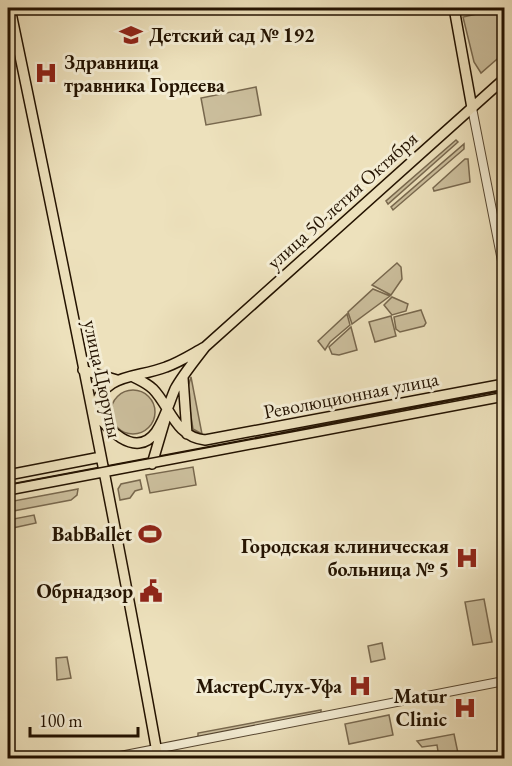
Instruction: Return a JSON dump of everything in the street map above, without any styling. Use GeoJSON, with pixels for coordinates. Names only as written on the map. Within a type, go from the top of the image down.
{"type":"FeatureCollection","features":[{"type":"Feature","properties":{"kind":"main road","name":"улица Цюрупы"},"geometry":{"type":"LineString","coordinates":[[10,8],[93,410],[157,754]]}},
{"type":"Feature","properties":{"kind":"main road"},"geometry":{"type":"LineString","coordinates":[[454,8],[472,108]]}},
{"type":"Feature","properties":{"kind":"main road","name":"улица 50-летия Октября"},"geometry":{"type":"LineString","coordinates":[[166,411],[183,378],[205,347],[504,79]]}},
{"type":"Feature","properties":{"kind":"main road","name":"улица 50-летия Октября"},"geometry":{"type":"LineString","coordinates":[[132,376],[165,368],[205,347]]}},
{"type":"Feature","properties":{"kind":"main road"},"geometry":{"type":"LineString","coordinates":[[83,370],[117,380]]}},
{"type":"Feature","properties":{"kind":"main road"},"geometry":{"type":"LineString","coordinates":[[166,411],[155,433],[146,440],[135,442],[124,440],[110,432],[93,410],[98,395],[117,380],[132,376],[153,389],[166,411],[187,434]]}},
{"type":"Feature","properties":{"kind":"main road"},"geometry":{"type":"LineString","coordinates":[[183,378],[187,434]]}},
{"type":"Feature","properties":{"kind":"main road","name":"Революционная улица"},"geometry":{"type":"LineString","coordinates":[[187,434],[205,440],[504,384]]}},
{"type":"Feature","properties":{"kind":"main road"},"geometry":{"type":"LineString","coordinates":[[8,490],[504,396]]}},
{"type":"Feature","properties":{"kind":"main road"},"geometry":{"type":"LineString","coordinates":[[152,464],[162,436],[166,411]]}},
{"type":"Feature","properties":{"kind":"main road"},"geometry":{"type":"LineString","coordinates":[[8,475],[101,457]]}},
{"type":"Feature","properties":{"kind":"street"},"geometry":{"type":"LineString","coordinates":[[472,108],[504,271]]}},
{"type":"Feature","properties":{"kind":"street"},"geometry":{"type":"LineString","coordinates":[[110,759],[157,754],[504,681]]}},
{"type":"Feature","properties":{"kind":"shaded area"},"geometry":{"type":"Polygon","coordinates":[[[504,8],[504,53],[481,73],[474,62],[463,17],[504,8]]]}},
{"type":"Feature","properties":{"kind":"shaded area"},"geometry":{"type":"Polygon","coordinates":[[[256,87],[261,115],[206,125],[201,98],[256,87]]]}},
{"type":"Feature","properties":{"kind":"shaded area"},"geometry":{"type":"Polygon","coordinates":[[[456,140],[458,142],[388,204],[386,201],[456,140]]]}},
{"type":"Feature","properties":{"kind":"shaded area"},"geometry":{"type":"Polygon","coordinates":[[[464,144],[464,149],[393,210],[391,207],[464,144]]]}},
{"type":"Feature","properties":{"kind":"shaded area"},"geometry":{"type":"Polygon","coordinates":[[[465,159],[468,159],[470,182],[434,191],[433,188],[465,159]]]}},
{"type":"Feature","properties":{"kind":"shaded area"},"geometry":{"type":"Polygon","coordinates":[[[397,263],[401,267],[402,279],[391,295],[372,285],[397,263]]]}},
{"type":"Feature","properties":{"kind":"shaded area"},"geometry":{"type":"Polygon","coordinates":[[[373,289],[390,296],[352,324],[348,312],[373,289]]]}},
{"type":"Feature","properties":{"kind":"shaded area"},"geometry":{"type":"Polygon","coordinates":[[[392,297],[408,304],[406,311],[392,315],[384,305],[392,297]]]}},
{"type":"Feature","properties":{"kind":"shaded area"},"geometry":{"type":"Polygon","coordinates":[[[421,310],[426,323],[424,326],[400,332],[396,329],[394,317],[421,310]]]}},
{"type":"Feature","properties":{"kind":"shaded area"},"geometry":{"type":"Polygon","coordinates":[[[347,314],[350,325],[330,342],[325,350],[318,341],[347,314]]]}},
{"type":"Feature","properties":{"kind":"shaded area"},"geometry":{"type":"Polygon","coordinates":[[[391,316],[396,336],[375,342],[369,322],[391,316]]]}},
{"type":"Feature","properties":{"kind":"shaded area"},"geometry":{"type":"Polygon","coordinates":[[[351,327],[357,350],[339,355],[332,354],[329,347],[351,327]]]}},
{"type":"Feature","properties":{"kind":"shaded area"},"geometry":{"type":"Polygon","coordinates":[[[191,377],[202,434],[193,429],[187,390],[191,377]]]}},
{"type":"Feature","properties":{"kind":"shaded area"},"geometry":{"type":"Polygon","coordinates":[[[133,390],[148,397],[155,412],[148,427],[133,434],[118,427],[111,412],[118,397],[133,390]]]}},
{"type":"Feature","properties":{"kind":"shaded area"},"geometry":{"type":"Polygon","coordinates":[[[193,467],[196,485],[150,493],[146,475],[193,467]]]}},
{"type":"Feature","properties":{"kind":"shaded area"},"geometry":{"type":"Polygon","coordinates":[[[140,480],[142,489],[135,491],[130,498],[120,500],[118,489],[121,484],[140,480]]]}},
{"type":"Feature","properties":{"kind":"shaded area"},"geometry":{"type":"Polygon","coordinates":[[[78,489],[77,495],[71,500],[8,512],[8,502],[78,489]]]}},
{"type":"Feature","properties":{"kind":"shaded area"},"geometry":{"type":"Polygon","coordinates":[[[34,515],[36,523],[8,529],[8,520],[34,515]]]}},
{"type":"Feature","properties":{"kind":"shaded area"},"geometry":{"type":"Polygon","coordinates":[[[484,599],[492,642],[473,645],[465,602],[484,599]]]}},
{"type":"Feature","properties":{"kind":"shaded area"},"geometry":{"type":"Polygon","coordinates":[[[382,643],[385,659],[371,662],[368,646],[382,643]]]}},
{"type":"Feature","properties":{"kind":"shaded area"},"geometry":{"type":"Polygon","coordinates":[[[67,657],[71,678],[57,680],[56,658],[67,657]]]}},
{"type":"Feature","properties":{"kind":"shaded area"},"geometry":{"type":"Polygon","coordinates":[[[321,710],[321,714],[198,737],[198,733],[321,710]]]}},
{"type":"Feature","properties":{"kind":"shaded area"},"geometry":{"type":"Polygon","coordinates":[[[389,715],[393,735],[349,744],[345,724],[389,715]]]}},
{"type":"Feature","properties":{"kind":"shaded area"},"geometry":{"type":"Polygon","coordinates":[[[454,734],[459,758],[439,758],[437,745],[422,747],[417,741],[454,734]]]}},
{"type":"Feature","properties":{"kind":"tram line"},"geometry":{"type":"LineString","coordinates":[[8,485],[504,392]]}},
{"type":"Feature","properties":{"kind":"place","name":"Детский сад № 192"},"geometry":{"type":"Point","coordinates":[131,35]}},
{"type":"Feature","properties":{"kind":"place","name":"Здравница травника Гордеева"},"geometry":{"type":"Point","coordinates":[46,73]}},
{"type":"Feature","properties":{"kind":"place","name":"BabBallet"},"geometry":{"type":"Point","coordinates":[150,534]}},
{"type":"Feature","properties":{"kind":"place","name":"Городская клиническая больница № 5"},"geometry":{"type":"Point","coordinates":[467,558]}},
{"type":"Feature","properties":{"kind":"place","name":"Обрнадзор"},"geometry":{"type":"Point","coordinates":[151,591]}},
{"type":"Feature","properties":{"kind":"place","name":"МастерСлух-Уфа"},"geometry":{"type":"Point","coordinates":[360,686]}},
{"type":"Feature","properties":{"kind":"place","name":"Matur Clinic"},"geometry":{"type":"Point","coordinates":[465,708]}}]}
